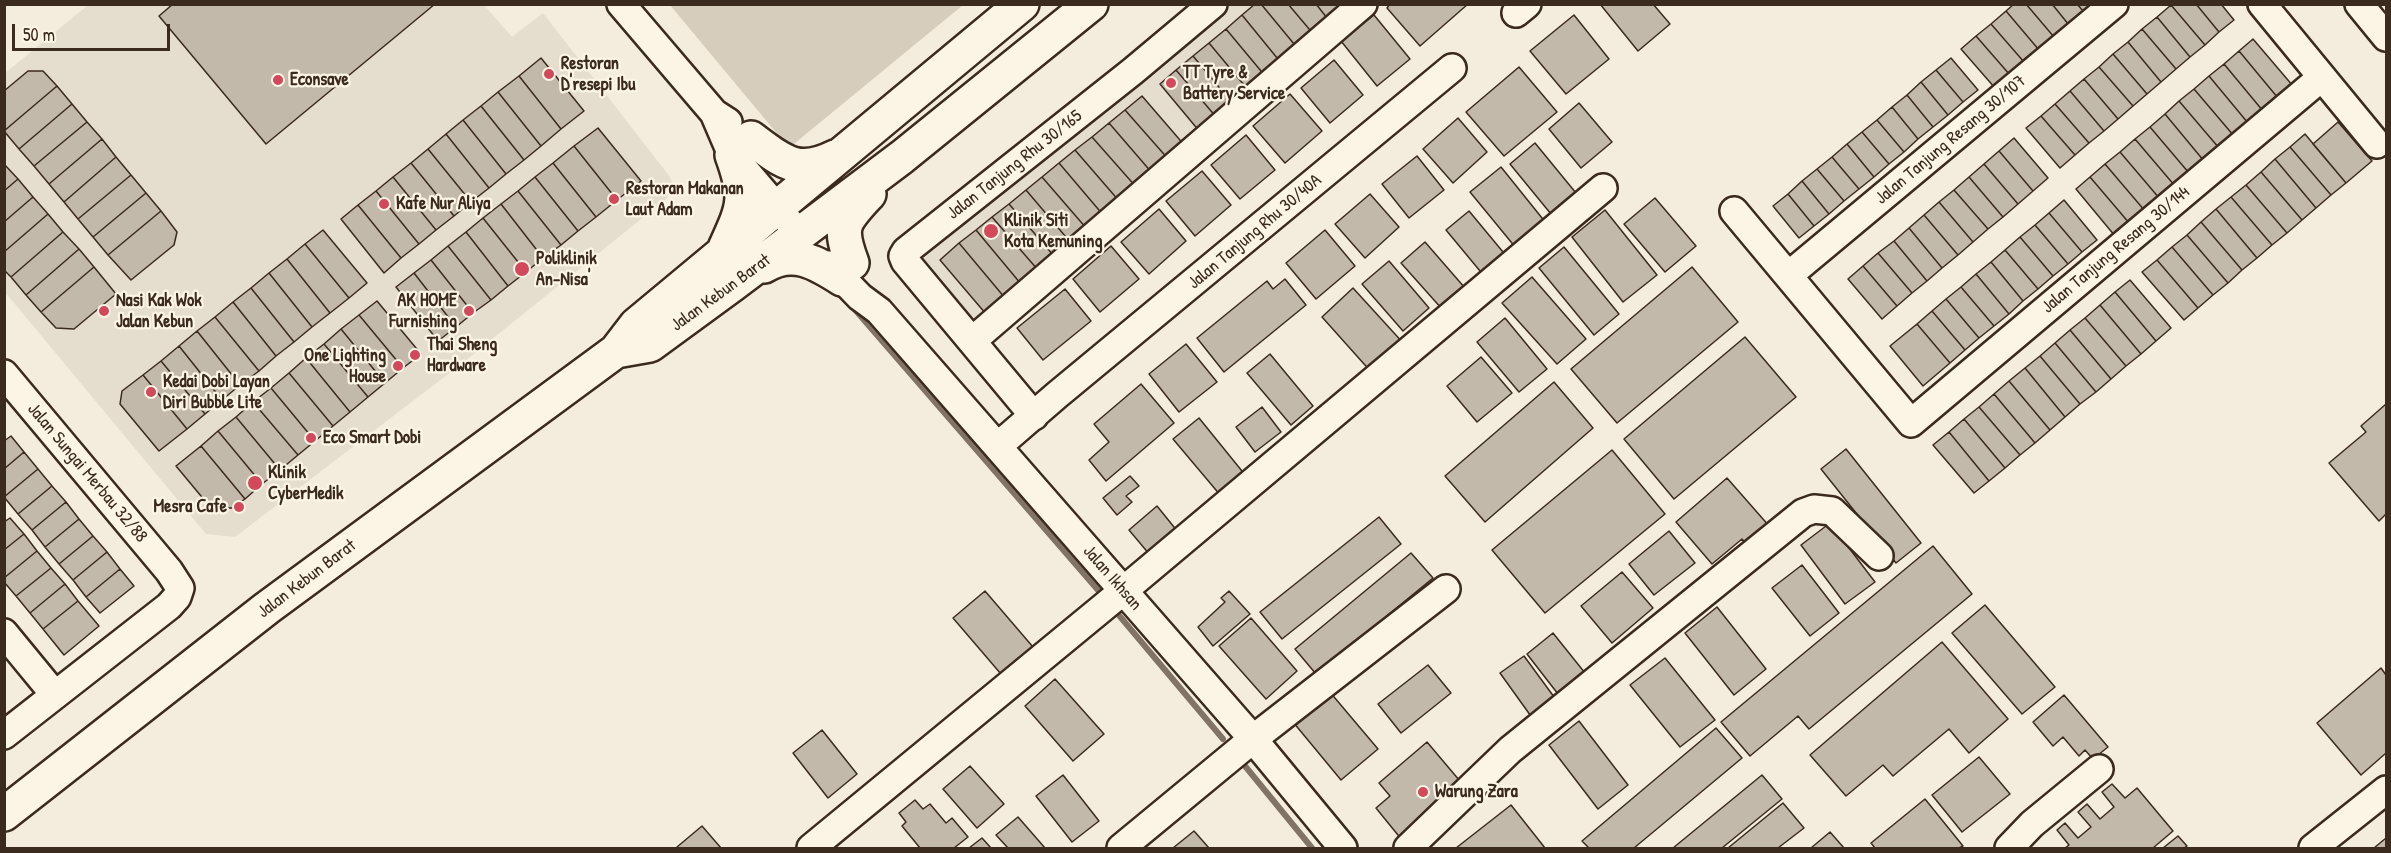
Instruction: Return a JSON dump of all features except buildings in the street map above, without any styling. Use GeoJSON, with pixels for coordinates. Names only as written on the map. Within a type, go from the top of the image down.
{"type":"FeatureCollection","features":[{"type":"Feature","properties":{"kind":"main road"},"geometry":{"type":"LineString","coordinates":[[723,252],[743,206],[742,146],[771,153],[801,167],[819,165],[848,150],[1022,4]]}},
{"type":"Feature","properties":{"kind":"main road"},"geometry":{"type":"LineString","coordinates":[[732,285],[769,262],[786,257],[800,257],[847,271],[843,236],[847,220],[902,157],[1091,4]]}},
{"type":"Feature","properties":{"kind":"main road","name":"Jalan Kebun Barat"},"geometry":{"type":"LineString","coordinates":[[4,814],[267,608],[616,351],[636,325],[848,150]]}},
{"type":"Feature","properties":{"kind":"main road","name":"Jalan Kebun Barat"},"geometry":{"type":"LineString","coordinates":[[616,351],[650,345],[902,157]]}},
{"type":"Feature","properties":{"kind":"street","name":"Jalan Ikhsan"},"geometry":{"type":"LineString","coordinates":[[621,4],[847,271],[870,288],[879,311],[998,446],[1111,600],[1253,739],[1343,849]]}},
{"type":"Feature","properties":{"kind":"street","name":"Jalan Tanjung Rhu 30/165"},"geometry":{"type":"LineString","coordinates":[[1034,416],[903,256],[906,251],[1133,71],[1213,4]]}},
{"type":"Feature","properties":{"kind":"street"},"geometry":{"type":"LineString","coordinates":[[972,341],[1362,4]]}},
{"type":"Feature","properties":{"kind":"street","name":"Jalan Tanjung Resang 30/107"},"geometry":{"type":"LineString","coordinates":[[1789,275],[2114,4]]}},
{"type":"Feature","properties":{"kind":"street"},"geometry":{"type":"LineString","coordinates":[[2262,4],[2377,144]]}},
{"type":"Feature","properties":{"kind":"street"},"geometry":{"type":"LineString","coordinates":[[2359,4],[2386,37]]}},
{"type":"Feature","properties":{"kind":"street","name":"Jalan Tanjung Rhu 30/40A"},"geometry":{"type":"LineString","coordinates":[[998,446],[1452,68]]}},
{"type":"Feature","properties":{"kind":"street","name":"Jalan Tanjung Resang 30/144"},"geometry":{"type":"LineString","coordinates":[[1789,275],[1849,351],[1911,423],[2322,77]]}},
{"type":"Feature","properties":{"kind":"street"},"geometry":{"type":"LineString","coordinates":[[811,849],[1603,188]]}},
{"type":"Feature","properties":{"kind":"street"},"geometry":{"type":"LineString","coordinates":[[1734,210],[1789,275]]}},
{"type":"Feature","properties":{"kind":"street","name":"Jalan Sungai Merbau 32/88"},"geometry":{"type":"LineString","coordinates":[[4,374],[169,571],[180,588],[177,597],[169,606],[55,695]]}},
{"type":"Feature","properties":{"kind":"street"},"geometry":{"type":"LineString","coordinates":[[1408,849],[1510,750],[1803,513],[1814,509],[1832,511],[1879,556]]}},
{"type":"Feature","properties":{"kind":"street"},"geometry":{"type":"LineString","coordinates":[[1121,849],[1253,739],[1446,589]]}},
{"type":"Feature","properties":{"kind":"street"},"geometry":{"type":"LineString","coordinates":[[4,633],[55,695],[4,735]]}},
{"type":"Feature","properties":{"kind":"street"},"geometry":{"type":"LineString","coordinates":[[2009,849],[2032,824],[2099,769]]}},
{"type":"Feature","properties":{"kind":"street"},"geometry":{"type":"LineString","coordinates":[[2313,849],[2386,790]]}},
{"type":"Feature","properties":{"kind":"shaded area"},"geometry":{"type":"Polygon","coordinates":[[[88,5],[484,5],[512,37],[543,13],[670,177],[674,188],[666,199],[460,365],[235,537],[206,534],[5,292],[4,74],[88,5]]]}},
{"type":"Feature","properties":{"kind":"shaded area"},"geometry":{"type":"Polygon","coordinates":[[[670,5],[963,5],[789,148],[670,5]]]}},
{"type":"Feature","properties":{"kind":"shaded area"},"geometry":{"type":"Polygon","coordinates":[[[1226,5],[1352,5],[974,329],[913,256],[1132,83],[1226,5]]]}},
{"type":"Feature","properties":{"kind":"waterway"},"geometry":{"type":"LineString","coordinates":[[851,305],[1104,597]]}},
{"type":"Feature","properties":{"kind":"waterway"},"geometry":{"type":"LineString","coordinates":[[1112,607],[1223,739]]}},
{"type":"Feature","properties":{"kind":"waterway"},"geometry":{"type":"LineString","coordinates":[[1245,766],[1312,848]]}},
{"type":"Feature","properties":{"kind":"place","name":"Restoran D'resepi Ibu"},"geometry":{"type":"Point","coordinates":[549,74]}},
{"type":"Feature","properties":{"kind":"place","name":"Econsave"},"geometry":{"type":"Point","coordinates":[278,80]}},
{"type":"Feature","properties":{"kind":"place","name":"TT Tyre & Battery Service"},"geometry":{"type":"Point","coordinates":[1171,83]}},
{"type":"Feature","properties":{"kind":"place","name":"Restoran Makanan Laut Adam"},"geometry":{"type":"Point","coordinates":[614,199]}},
{"type":"Feature","properties":{"kind":"place","name":"Kafe Nur Aliya"},"geometry":{"type":"Point","coordinates":[384,204]}},
{"type":"Feature","properties":{"kind":"place","name":"Klinik Siti Kota Kemuning"},"geometry":{"type":"Point","coordinates":[991,231]}},
{"type":"Feature","properties":{"kind":"place","name":"Poliklinik An-Nisa'"},"geometry":{"type":"Point","coordinates":[522,269]}},
{"type":"Feature","properties":{"kind":"place","name":"Nasi Kak Wok Jalan Kebun"},"geometry":{"type":"Point","coordinates":[104,311]}},
{"type":"Feature","properties":{"kind":"place","name":"AK HOME Furnishing"},"geometry":{"type":"Point","coordinates":[469,311]}},
{"type":"Feature","properties":{"kind":"place","name":"Thai Sheng Hardware"},"geometry":{"type":"Point","coordinates":[415,355]}},
{"type":"Feature","properties":{"kind":"place","name":"One Lighting House"},"geometry":{"type":"Point","coordinates":[398,366]}},
{"type":"Feature","properties":{"kind":"place","name":"Kedai Dobi Layan Diri Bubble Lite"},"geometry":{"type":"Point","coordinates":[151,392]}},
{"type":"Feature","properties":{"kind":"place","name":"Eco Smart Dobi"},"geometry":{"type":"Point","coordinates":[311,438]}},
{"type":"Feature","properties":{"kind":"place","name":"Klinik CyberMedik"},"geometry":{"type":"Point","coordinates":[255,483]}},
{"type":"Feature","properties":{"kind":"place","name":"Mesra Cafe"},"geometry":{"type":"Point","coordinates":[239,507]}},
{"type":"Feature","properties":{"kind":"place","name":"Warung Zara"},"geometry":{"type":"Point","coordinates":[1423,792]}}]}
